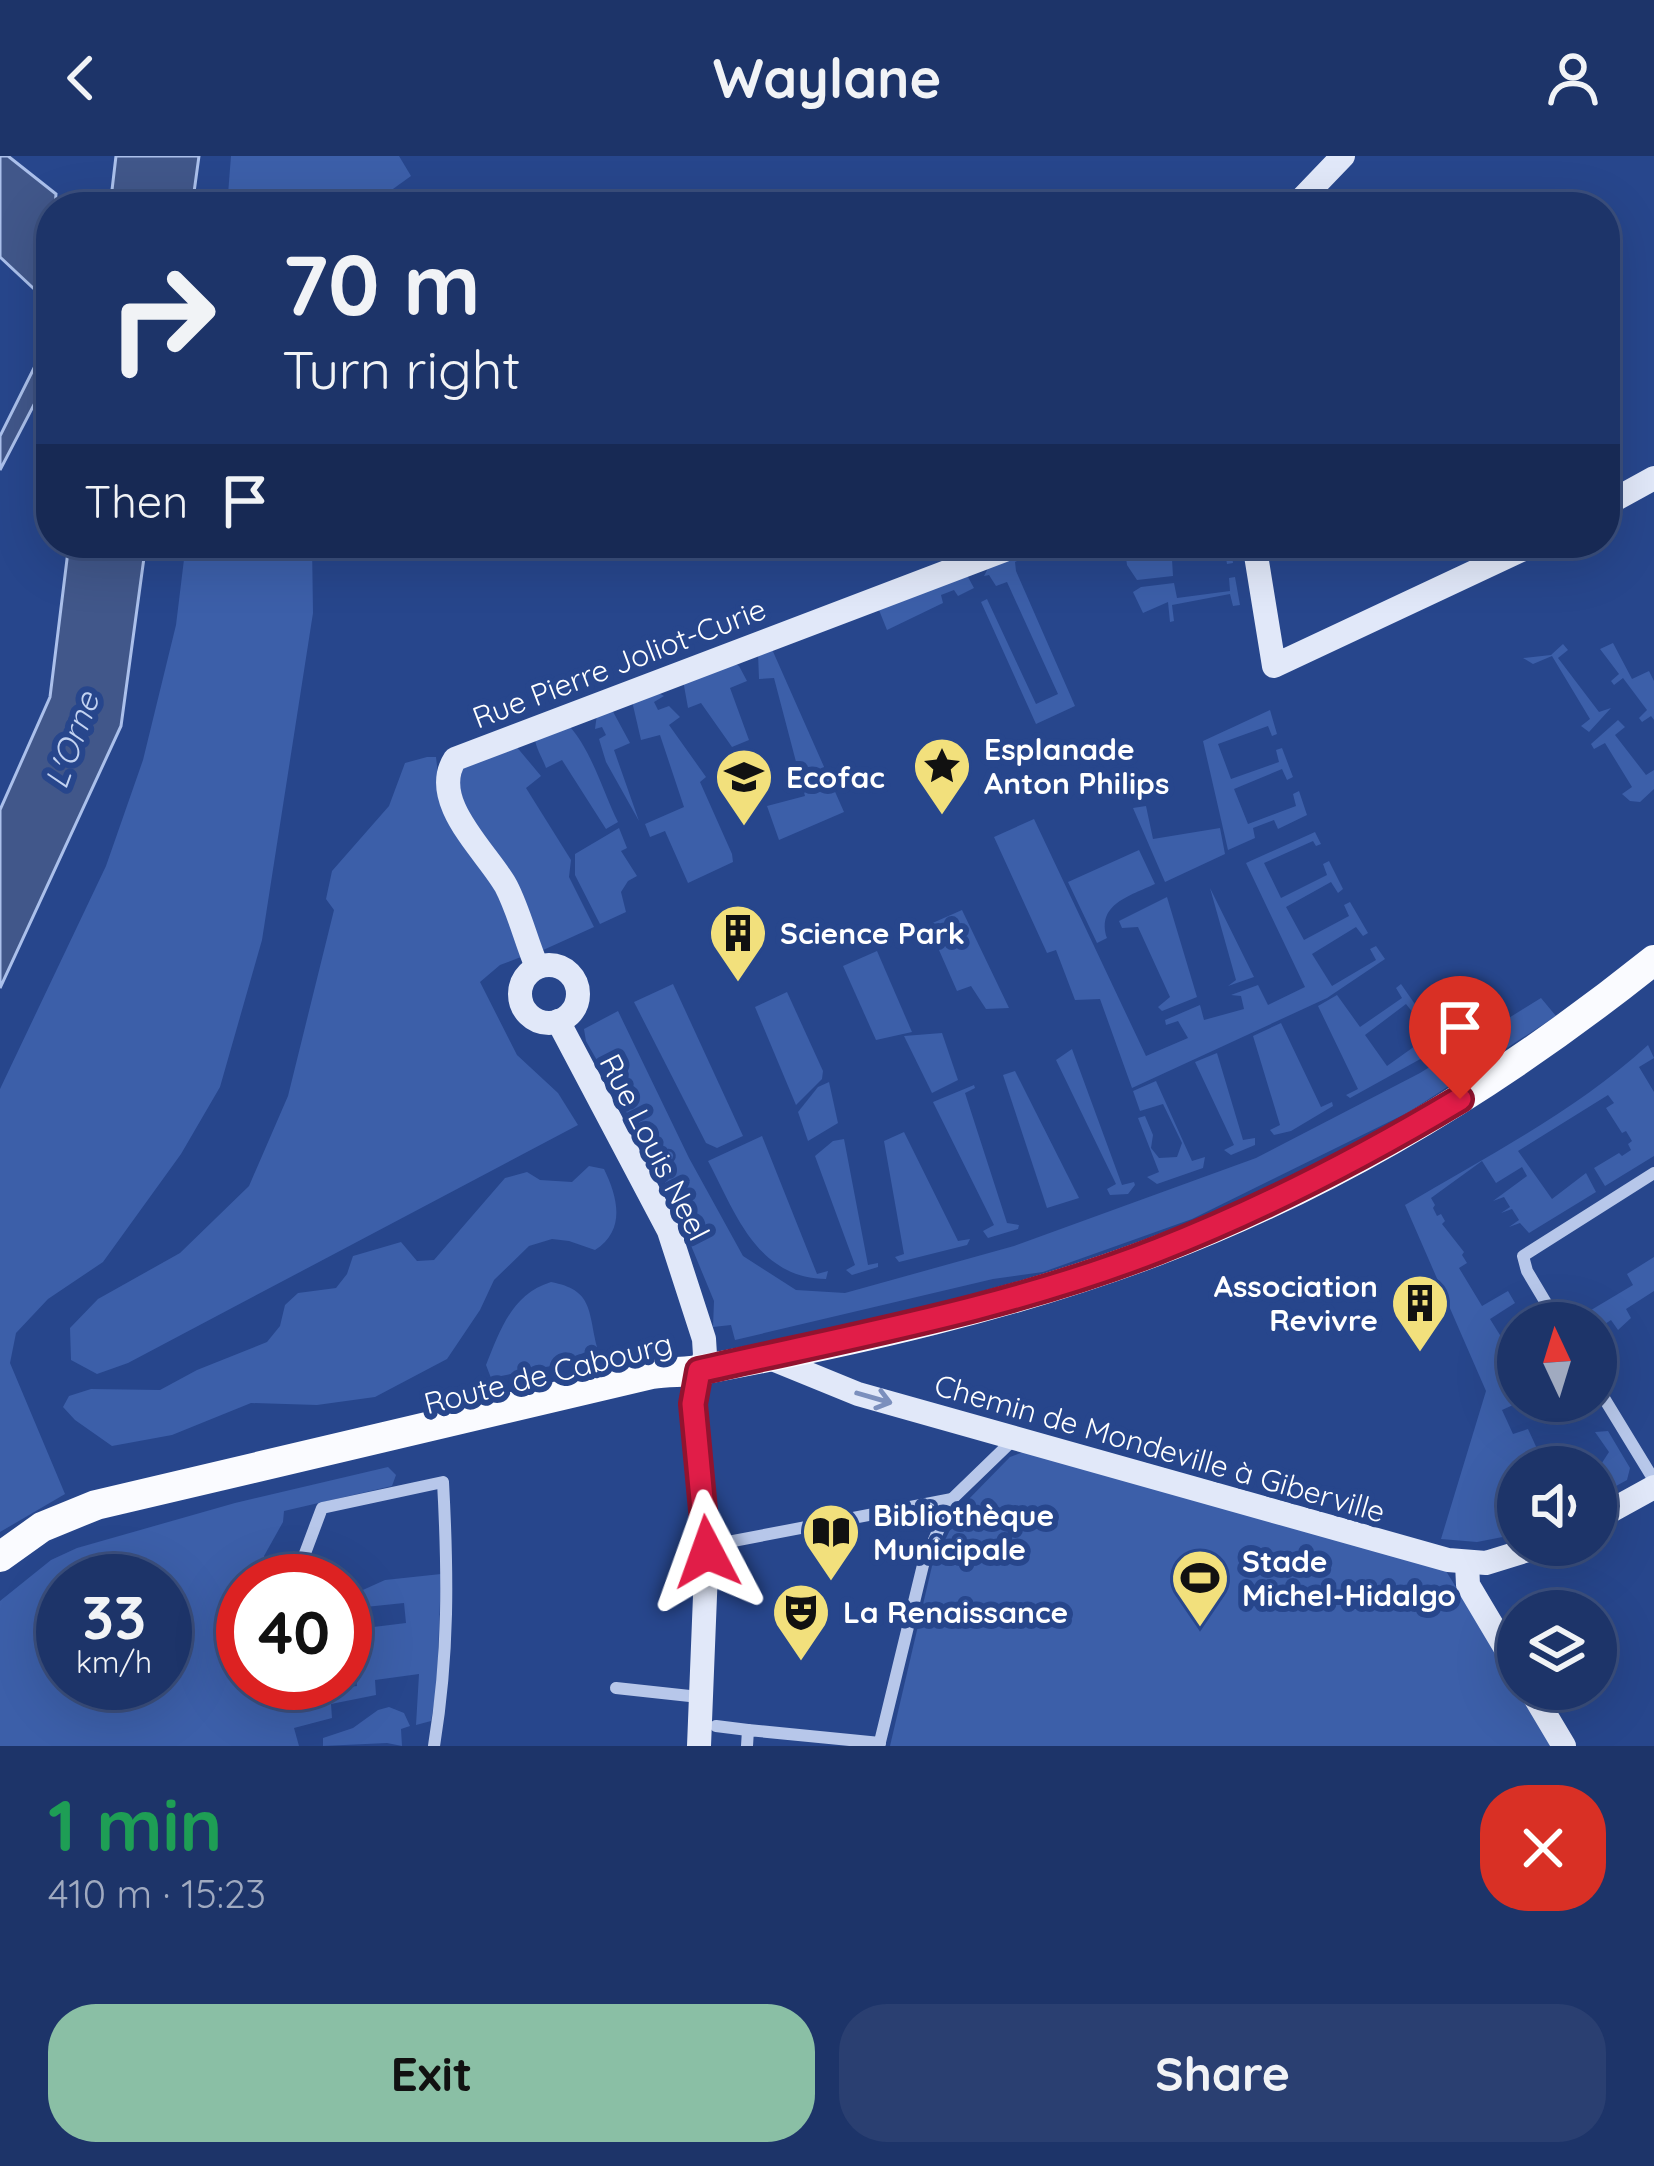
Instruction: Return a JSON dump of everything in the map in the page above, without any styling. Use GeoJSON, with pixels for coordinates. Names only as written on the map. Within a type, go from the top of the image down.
{"type":"FeatureCollection","features":[{"type":"Feature","properties":{"kind":"main road"},"geometry":{"type":"LineString","coordinates":[[699,1371],[1040,1290],[1156,1251],[1256,1209],[1460,1099],[1529,1054],[1654,960]]}},
{"type":"Feature","properties":{"kind":"main road","name":"Route de Cabourg"},"geometry":{"type":"LineString","coordinates":[[0,1558],[42,1527],[96,1505],[652,1374],[699,1371]]}},
{"type":"Feature","properties":{"kind":"main road","name":"Route de Cabourg"},"geometry":{"type":"LineString","coordinates":[[0,1580],[51,1540],[107,1519],[663,1386],[699,1371]]}},
{"type":"Feature","properties":{"kind":"street"},"geometry":{"type":"LineString","coordinates":[[1308,192],[1343,156]]}},
{"type":"Feature","properties":{"kind":"street"},"geometry":{"type":"LineString","coordinates":[[1620,497],[1654,478]]}},
{"type":"Feature","properties":{"kind":"street","name":"Rue Pierre Joliot-Curie"},"geometry":{"type":"LineString","coordinates":[[537,967],[508,889],[455,809],[448,775],[455,759],[984,558]]}},
{"type":"Feature","properties":{"kind":"street"},"geometry":{"type":"LineString","coordinates":[[1256,558],[1274,666],[1504,558]]}},
{"type":"Feature","properties":{"kind":"street"},"geometry":{"type":"LineString","coordinates":[[560,966],[578,986],[577,1004],[558,1022],[542,1022],[523,1006],[522,984],[537,967],[560,966]]}},
{"type":"Feature","properties":{"kind":"street","name":"Rue Louis Neel"},"geometry":{"type":"LineString","coordinates":[[558,1022],[669,1231],[704,1340],[693,1404],[707,1546],[699,1746]]}},
{"type":"Feature","properties":{"kind":"street"},"geometry":{"type":"LineString","coordinates":[[1545,1302],[1527,1271],[1524,1254],[1654,1173]]}},
{"type":"Feature","properties":{"kind":"street","name":"Chemin de Mondeville à Giberville"},"geometry":{"type":"LineString","coordinates":[[765,1356],[858,1394],[1008,1437],[1467,1563],[1497,1561]]}},
{"type":"Feature","properties":{"kind":"street"},"geometry":{"type":"LineString","coordinates":[[1617,1421],[1652,1480],[1617,1504]]}},
{"type":"Feature","properties":{"kind":"street"},"geometry":{"type":"LineString","coordinates":[[716,1726],[879,1744],[922,1565],[952,1499],[1008,1437]]}},
{"type":"Feature","properties":{"kind":"street"},"geometry":{"type":"LineString","coordinates":[[305,1554],[322,1508],[443,1482],[449,1586],[447,1670],[434,1746]]}},
{"type":"Feature","properties":{"kind":"street"},"geometry":{"type":"LineString","coordinates":[[707,1546],[952,1499]]}},
{"type":"Feature","properties":{"kind":"street"},"geometry":{"type":"LineString","coordinates":[[1467,1563],[1468,1586],[1497,1635]]}},
{"type":"Feature","properties":{"kind":"street"},"geometry":{"type":"LineString","coordinates":[[616,1688],[699,1696]]}},
{"type":"Feature","properties":{"kind":"street"},"geometry":{"type":"LineString","coordinates":[[1543,1710],[1564,1746]]}},
{"type":"Feature","properties":{"kind":"street"},"geometry":{"type":"LineString","coordinates":[[747,1746],[748,1730]]}},
{"type":"Feature","properties":{"kind":"shaded area"},"geometry":{"type":"Polygon","coordinates":[[[231,156],[399,156],[411,176],[389,192],[228,192],[231,156]]]}},
{"type":"Feature","properties":{"kind":"shaded area"},"geometry":{"type":"Polygon","coordinates":[[[184,558],[312,558],[313,613],[262,940],[220,1087],[181,1154],[103,1262],[48,1299],[16,1333],[10,1363],[65,1494],[0,1532],[0,1089],[106,866],[143,760],[176,625],[184,558]]]}},
{"type":"Feature","properties":{"kind":"shaded area"},"geometry":{"type":"Polygon","coordinates":[[[1006,558],[1023,558],[1015,562],[1016,571],[1075,706],[1036,724],[981,602],[987,599],[1036,704],[1058,694],[1007,582],[996,586],[989,575],[984,576],[989,566],[1006,558]]]}},
{"type":"Feature","properties":{"kind":"shaded area"},"geometry":{"type":"Polygon","coordinates":[[[1126,558],[1180,558],[1172,559],[1173,576],[1137,580],[1126,558]]]}},
{"type":"Feature","properties":{"kind":"shaded area"},"geometry":{"type":"Polygon","coordinates":[[[961,574],[974,588],[958,596],[954,590],[941,595],[943,603],[887,630],[879,610],[961,574]]]}},
{"type":"Feature","properties":{"kind":"shaded area"},"geometry":{"type":"Polygon","coordinates":[[[1235,577],[1240,605],[1233,606],[1230,594],[1172,605],[1174,621],[1170,622],[1168,602],[1143,613],[1133,592],[1174,583],[1177,598],[1230,591],[1229,578],[1235,577]]]}},
{"type":"Feature","properties":{"kind":"shaded area"},"geometry":{"type":"Polygon","coordinates":[[[1613,643],[1632,679],[1649,671],[1654,681],[1654,720],[1639,718],[1647,710],[1623,678],[1614,685],[1611,681],[1619,674],[1600,649],[1613,643]]]}},
{"type":"Feature","properties":{"kind":"shaded area"},"geometry":{"type":"Polygon","coordinates":[[[1563,644],[1568,650],[1558,658],[1599,712],[1611,708],[1589,732],[1581,726],[1590,719],[1552,656],[1533,664],[1523,658],[1551,655],[1563,644]]]}},
{"type":"Feature","properties":{"kind":"shaded area"},"geometry":{"type":"Polygon","coordinates":[[[771,647],[844,812],[779,840],[767,806],[805,796],[774,678],[759,679],[758,653],[771,647]]]}},
{"type":"Feature","properties":{"kind":"shaded area"},"geometry":{"type":"Polygon","coordinates":[[[734,663],[747,681],[730,688],[749,740],[732,747],[701,703],[688,708],[683,680],[734,663]]]}},
{"type":"Feature","properties":{"kind":"shaded area"},"geometry":{"type":"Polygon","coordinates":[[[657,692],[664,696],[654,702],[658,710],[669,706],[680,717],[669,725],[706,777],[700,782],[732,854],[733,862],[688,883],[665,831],[650,837],[645,824],[684,807],[660,735],[641,740],[632,701],[657,692]]]}},
{"type":"Feature","properties":{"kind":"shaded area"},"geometry":{"type":"Polygon","coordinates":[[[611,708],[630,743],[614,750],[639,821],[606,762],[599,739],[606,735],[602,727],[595,729],[597,714],[611,708]]]}},
{"type":"Feature","properties":{"kind":"shaded area"},"geometry":{"type":"Polygon","coordinates":[[[1270,710],[1277,734],[1272,736],[1268,726],[1218,744],[1231,779],[1279,762],[1276,750],[1282,748],[1293,777],[1287,780],[1282,769],[1234,789],[1248,824],[1296,806],[1293,794],[1299,791],[1307,815],[1278,829],[1274,820],[1253,828],[1255,838],[1228,850],[1203,741],[1270,710]]]}},
{"type":"Feature","properties":{"kind":"shaded area"},"geometry":{"type":"Polygon","coordinates":[[[1618,720],[1625,727],[1615,735],[1646,775],[1654,770],[1654,789],[1640,802],[1622,794],[1632,787],[1605,743],[1594,749],[1591,744],[1618,720]]]}},
{"type":"Feature","properties":{"kind":"shaded area"},"geometry":{"type":"Polygon","coordinates":[[[569,726],[590,759],[618,822],[606,829],[562,760],[546,768],[536,746],[535,738],[569,726]]]}},
{"type":"Feature","properties":{"kind":"shaded area"},"geometry":{"type":"Polygon","coordinates":[[[515,745],[541,776],[526,788],[571,860],[569,877],[594,927],[541,951],[459,801],[461,765],[515,745]]]}},
{"type":"Feature","properties":{"kind":"shaded area"},"geometry":{"type":"Polygon","coordinates":[[[436,757],[439,784],[501,898],[521,957],[500,965],[480,982],[517,1055],[558,1093],[578,1125],[128,1363],[97,1374],[71,1360],[70,1328],[98,1299],[180,1253],[249,1186],[288,1096],[334,910],[326,899],[332,871],[389,806],[405,763],[436,757]]]}},
{"type":"Feature","properties":{"kind":"shaded area"},"geometry":{"type":"Polygon","coordinates":[[[1146,806],[1153,839],[1220,828],[1225,854],[1165,882],[1133,808],[1146,806]]]}},
{"type":"Feature","properties":{"kind":"shaded area"},"geometry":{"type":"Polygon","coordinates":[[[1034,819],[1146,1056],[1188,1038],[1178,1021],[1166,1025],[1165,1020],[1200,1005],[1204,1020],[1244,1009],[1241,996],[1231,995],[1258,985],[1268,1005],[1305,987],[1246,863],[1315,832],[1321,844],[1316,846],[1313,841],[1264,863],[1281,898],[1327,875],[1323,864],[1329,861],[1343,889],[1338,893],[1331,882],[1286,907],[1304,940],[1349,916],[1344,905],[1350,902],[1368,933],[1363,936],[1356,927],[1312,954],[1332,986],[1376,960],[1370,949],[1376,946],[1385,959],[1327,998],[1132,1088],[1100,999],[1075,1000],[1056,950],[1047,953],[994,837],[1034,819]]]}},
{"type":"Feature","properties":{"kind":"shaded area"},"geometry":{"type":"Polygon","coordinates":[[[619,828],[627,848],[621,851],[637,876],[621,892],[626,912],[600,924],[575,875],[575,854],[619,828]]]}},
{"type":"Feature","properties":{"kind":"shaded area"},"geometry":{"type":"Polygon","coordinates":[[[1139,850],[1155,884],[1111,909],[1106,917],[1107,938],[1097,943],[1068,882],[1139,850]]]}},
{"type":"Feature","properties":{"kind":"shaded area"},"geometry":{"type":"Polygon","coordinates":[[[1210,888],[1254,977],[1228,986],[1236,980],[1210,888]]]}},
{"type":"Feature","properties":{"kind":"shaded area"},"geometry":{"type":"Polygon","coordinates":[[[1167,897],[1197,997],[1162,1011],[1158,1007],[1170,997],[1138,927],[1122,928],[1119,921],[1167,897]]]}},
{"type":"Feature","properties":{"kind":"shaded area"},"geometry":{"type":"Polygon","coordinates":[[[962,910],[1009,1008],[986,1009],[971,986],[957,991],[928,925],[962,910]]]}},
{"type":"Feature","properties":{"kind":"shaded area"},"geometry":{"type":"Polygon","coordinates":[[[877,951],[912,1032],[876,1040],[843,966],[877,951]]]}},
{"type":"Feature","properties":{"kind":"shaded area"},"geometry":{"type":"Polygon","coordinates":[[[673,984],[743,1136],[717,1148],[706,1143],[634,1002],[673,984]]]}},
{"type":"Feature","properties":{"kind":"shaded area"},"geometry":{"type":"Polygon","coordinates":[[[1401,984],[1419,1010],[1414,1014],[1406,1004],[1365,1035],[1387,1066],[1429,1036],[1423,1026],[1428,1022],[1444,1041],[1440,1047],[1432,1037],[1417,1046],[1424,1057],[1350,1098],[1346,1095],[1358,1089],[1318,1006],[1337,995],[1360,1027],[1402,998],[1396,988],[1401,984]]]}},
{"type":"Feature","properties":{"kind":"shaded area"},"geometry":{"type":"Polygon","coordinates":[[[787,992],[823,1071],[822,1079],[796,1105],[755,1007],[787,992]]]}},
{"type":"Feature","properties":{"kind":"shaded area"},"geometry":{"type":"Polygon","coordinates":[[[1541,998],[1556,1016],[1409,1112],[1192,1219],[1043,1272],[993,1279],[735,1340],[731,1325],[713,1327],[714,1301],[661,1173],[586,1041],[584,1029],[618,1011],[743,1256],[796,1290],[845,1293],[1014,1246],[1256,1158],[1420,1073],[1541,998]]]}},
{"type":"Feature","properties":{"kind":"shaded area"},"geometry":{"type":"Polygon","coordinates":[[[1281,1023],[1321,1107],[1332,1102],[1333,1106],[1291,1131],[1274,1135],[1270,1130],[1280,1125],[1253,1036],[1281,1023]]]}},
{"type":"Feature","properties":{"kind":"shaded area"},"geometry":{"type":"Polygon","coordinates":[[[942,1033],[958,1080],[932,1093],[904,1036],[942,1033]]]}},
{"type":"Feature","properties":{"kind":"shaded area"},"geometry":{"type":"Polygon","coordinates":[[[1648,1045],[1654,1058],[1639,1067],[1654,1092],[1654,1156],[1605,1186],[1594,1168],[1631,1150],[1628,1144],[1632,1141],[1606,1108],[1614,1103],[1608,1095],[1518,1151],[1552,1199],[1586,1173],[1596,1192],[1529,1233],[1520,1223],[1509,1227],[1519,1220],[1512,1209],[1501,1213],[1510,1207],[1504,1197],[1493,1201],[1527,1176],[1522,1167],[1496,1183],[1482,1161],[1431,1198],[1437,1216],[1441,1214],[1442,1224],[1464,1252],[1467,1263],[1459,1268],[1482,1306],[1508,1291],[1514,1302],[1497,1302],[1497,1315],[1490,1319],[1497,1330],[1497,1422],[1508,1422],[1513,1434],[1528,1429],[1536,1446],[1497,1446],[1497,1538],[1441,1539],[1486,1391],[1405,1205],[1562,1111],[1648,1045]]]}},
{"type":"Feature","properties":{"kind":"shaded area"},"geometry":{"type":"Polygon","coordinates":[[[1072,1049],[1122,1185],[1134,1182],[1128,1194],[1110,1195],[1107,1189],[1116,1184],[1056,1060],[1072,1049]]]}},
{"type":"Feature","properties":{"kind":"shaded area"},"geometry":{"type":"Polygon","coordinates":[[[1217,1053],[1243,1140],[1255,1138],[1255,1145],[1231,1155],[1224,1150],[1234,1145],[1195,1062],[1217,1053]]]}},
{"type":"Feature","properties":{"kind":"shaded area"},"geometry":{"type":"Polygon","coordinates":[[[1015,1071],[1079,1198],[1047,1208],[1003,1075],[1015,1071]]]}},
{"type":"Feature","properties":{"kind":"shaded area"},"geometry":{"type":"Polygon","coordinates":[[[1156,1081],[1192,1161],[1205,1157],[1203,1168],[1157,1184],[1147,1177],[1159,1172],[1138,1118],[1145,1116],[1153,1135],[1151,1148],[1159,1158],[1177,1157],[1182,1143],[1163,1104],[1140,1111],[1133,1091],[1156,1081]]]}},
{"type":"Feature","properties":{"kind":"shaded area"},"geometry":{"type":"Polygon","coordinates":[[[829,1082],[838,1123],[808,1141],[798,1112],[818,1087],[829,1082]]]}},
{"type":"Feature","properties":{"kind":"shaded area"},"geometry":{"type":"Polygon","coordinates":[[[974,1085],[965,1093],[1007,1223],[1019,1225],[988,1238],[983,1231],[994,1225],[933,1102],[974,1085]]]}},
{"type":"Feature","properties":{"kind":"shaded area"},"geometry":{"type":"Polygon","coordinates":[[[904,1132],[958,1241],[970,1239],[967,1245],[899,1262],[895,1257],[904,1254],[884,1141],[904,1132]]]}},
{"type":"Feature","properties":{"kind":"shaded area"},"geometry":{"type":"Polygon","coordinates":[[[762,1136],[817,1274],[828,1271],[826,1279],[782,1268],[766,1255],[739,1221],[708,1161],[762,1136]]]}},
{"type":"Feature","properties":{"kind":"shaded area"},"geometry":{"type":"Polygon","coordinates":[[[844,1139],[868,1265],[878,1263],[878,1267],[852,1275],[846,1270],[855,1265],[815,1156],[833,1141],[844,1139]]]}},
{"type":"Feature","properties":{"kind":"shaded area"},"geometry":{"type":"Polygon","coordinates":[[[589,1166],[604,1169],[613,1191],[615,1223],[605,1242],[595,1250],[552,1239],[529,1246],[494,1280],[447,1359],[375,1397],[317,1405],[251,1403],[172,1435],[112,1446],[63,1407],[69,1396],[91,1389],[160,1390],[267,1342],[280,1326],[285,1305],[298,1293],[336,1288],[353,1256],[401,1242],[417,1261],[434,1260],[505,1178],[527,1172],[540,1180],[572,1182],[589,1166]]]}},
{"type":"Feature","properties":{"kind":"shaded area"},"geometry":{"type":"Polygon","coordinates":[[[1654,1257],[1654,1291],[1626,1309],[1631,1318],[1618,1330],[1617,1302],[1604,1302],[1633,1285],[1627,1274],[1654,1257]]]}},
{"type":"Feature","properties":{"kind":"shaded area"},"geometry":{"type":"Polygon","coordinates":[[[551,1282],[582,1296],[597,1347],[556,1365],[491,1378],[486,1365],[509,1315],[526,1295],[551,1282]]]}},
{"type":"Feature","properties":{"kind":"shaded area"},"geometry":{"type":"Polygon","coordinates":[[[1608,1431],[1617,1446],[1605,1446],[1595,1432],[1608,1431]]]}},
{"type":"Feature","properties":{"kind":"shaded area"},"geometry":{"type":"Polygon","coordinates":[[[1617,1446],[1630,1468],[1627,1480],[1617,1485],[1617,1446]]]}},
{"type":"Feature","properties":{"kind":"shaded area","name":"Stade Michel-Hidalgo"},"geometry":{"type":"Polygon","coordinates":[[[1023,1452],[1446,1571],[1497,1654],[1497,1710],[1532,1710],[1554,1746],[890,1746],[932,1566],[962,1506],[1010,1457],[1023,1452]]]}},
{"type":"Feature","properties":{"kind":"shaded area"},"geometry":{"type":"Polygon","coordinates":[[[388,1467],[396,1475],[392,1486],[284,1511],[265,1554],[216,1554],[216,1710],[331,1710],[332,1718],[294,1728],[299,1746],[0,1746],[0,1601],[36,1572],[36,1710],[192,1710],[192,1554],[64,1554],[235,1503],[388,1467]]]}},
{"type":"Feature","properties":{"kind":"shaded area"},"geometry":{"type":"Polygon","coordinates":[[[441,1574],[431,1721],[416,1725],[419,1674],[375,1680],[376,1695],[372,1696],[372,1627],[406,1623],[404,1603],[372,1606],[372,1586],[441,1574]]]}},
{"type":"Feature","properties":{"kind":"shaded area"},"geometry":{"type":"Polygon","coordinates":[[[389,1707],[404,1713],[410,1726],[401,1729],[402,1746],[323,1746],[323,1738],[353,1728],[389,1707]]]}},
{"type":"Feature","properties":{"kind":"water"},"geometry":{"type":"Polygon","coordinates":[[[0,156],[8,156],[53,192],[36,192],[36,291],[0,257],[0,156]]]}},
{"type":"Feature","properties":{"kind":"water"},"geometry":{"type":"Polygon","coordinates":[[[116,156],[199,156],[194,192],[112,192],[116,156]]]}},
{"type":"Feature","properties":{"kind":"water"},"geometry":{"type":"Polygon","coordinates":[[[36,364],[36,401],[0,470],[0,436],[36,364]]]}},
{"type":"Feature","properties":{"kind":"water","name":"L'Orne"},"geometry":{"type":"Polygon","coordinates":[[[67,558],[144,558],[121,726],[0,988],[0,810],[50,697],[67,558]]]}},
{"type":"Feature","properties":{"kind":"place","name":"Esplanade Anton Philips"},"geometry":{"type":"Point","coordinates":[942,817]}},
{"type":"Feature","properties":{"kind":"place","name":"Ecofac"},"geometry":{"type":"Point","coordinates":[744,828]}},
{"type":"Feature","properties":{"kind":"place","name":"Science Park"},"geometry":{"type":"Point","coordinates":[738,984]}},
{"type":"Feature","properties":{"kind":"place","name":"Association Revivre"},"geometry":{"type":"Point","coordinates":[1420,1354]}},
{"type":"Feature","properties":{"kind":"place","name":"Bibliothèque Municipale"},"geometry":{"type":"Point","coordinates":[831,1583]}},
{"type":"Feature","properties":{"kind":"place","name":"Stade Michel-Hidalgo"},"geometry":{"type":"Point","coordinates":[1200,1629]}},
{"type":"Feature","properties":{"kind":"place","name":"La Renaissance"},"geometry":{"type":"Point","coordinates":[801,1663]}},
{"type":"Feature","properties":{"kind":"route"},"geometry":{"type":"LineString","coordinates":[[707,1552],[693,1404],[699,1371],[978,1308],[1156,1251],[1329,1174],[1460,1099]]}}]}
